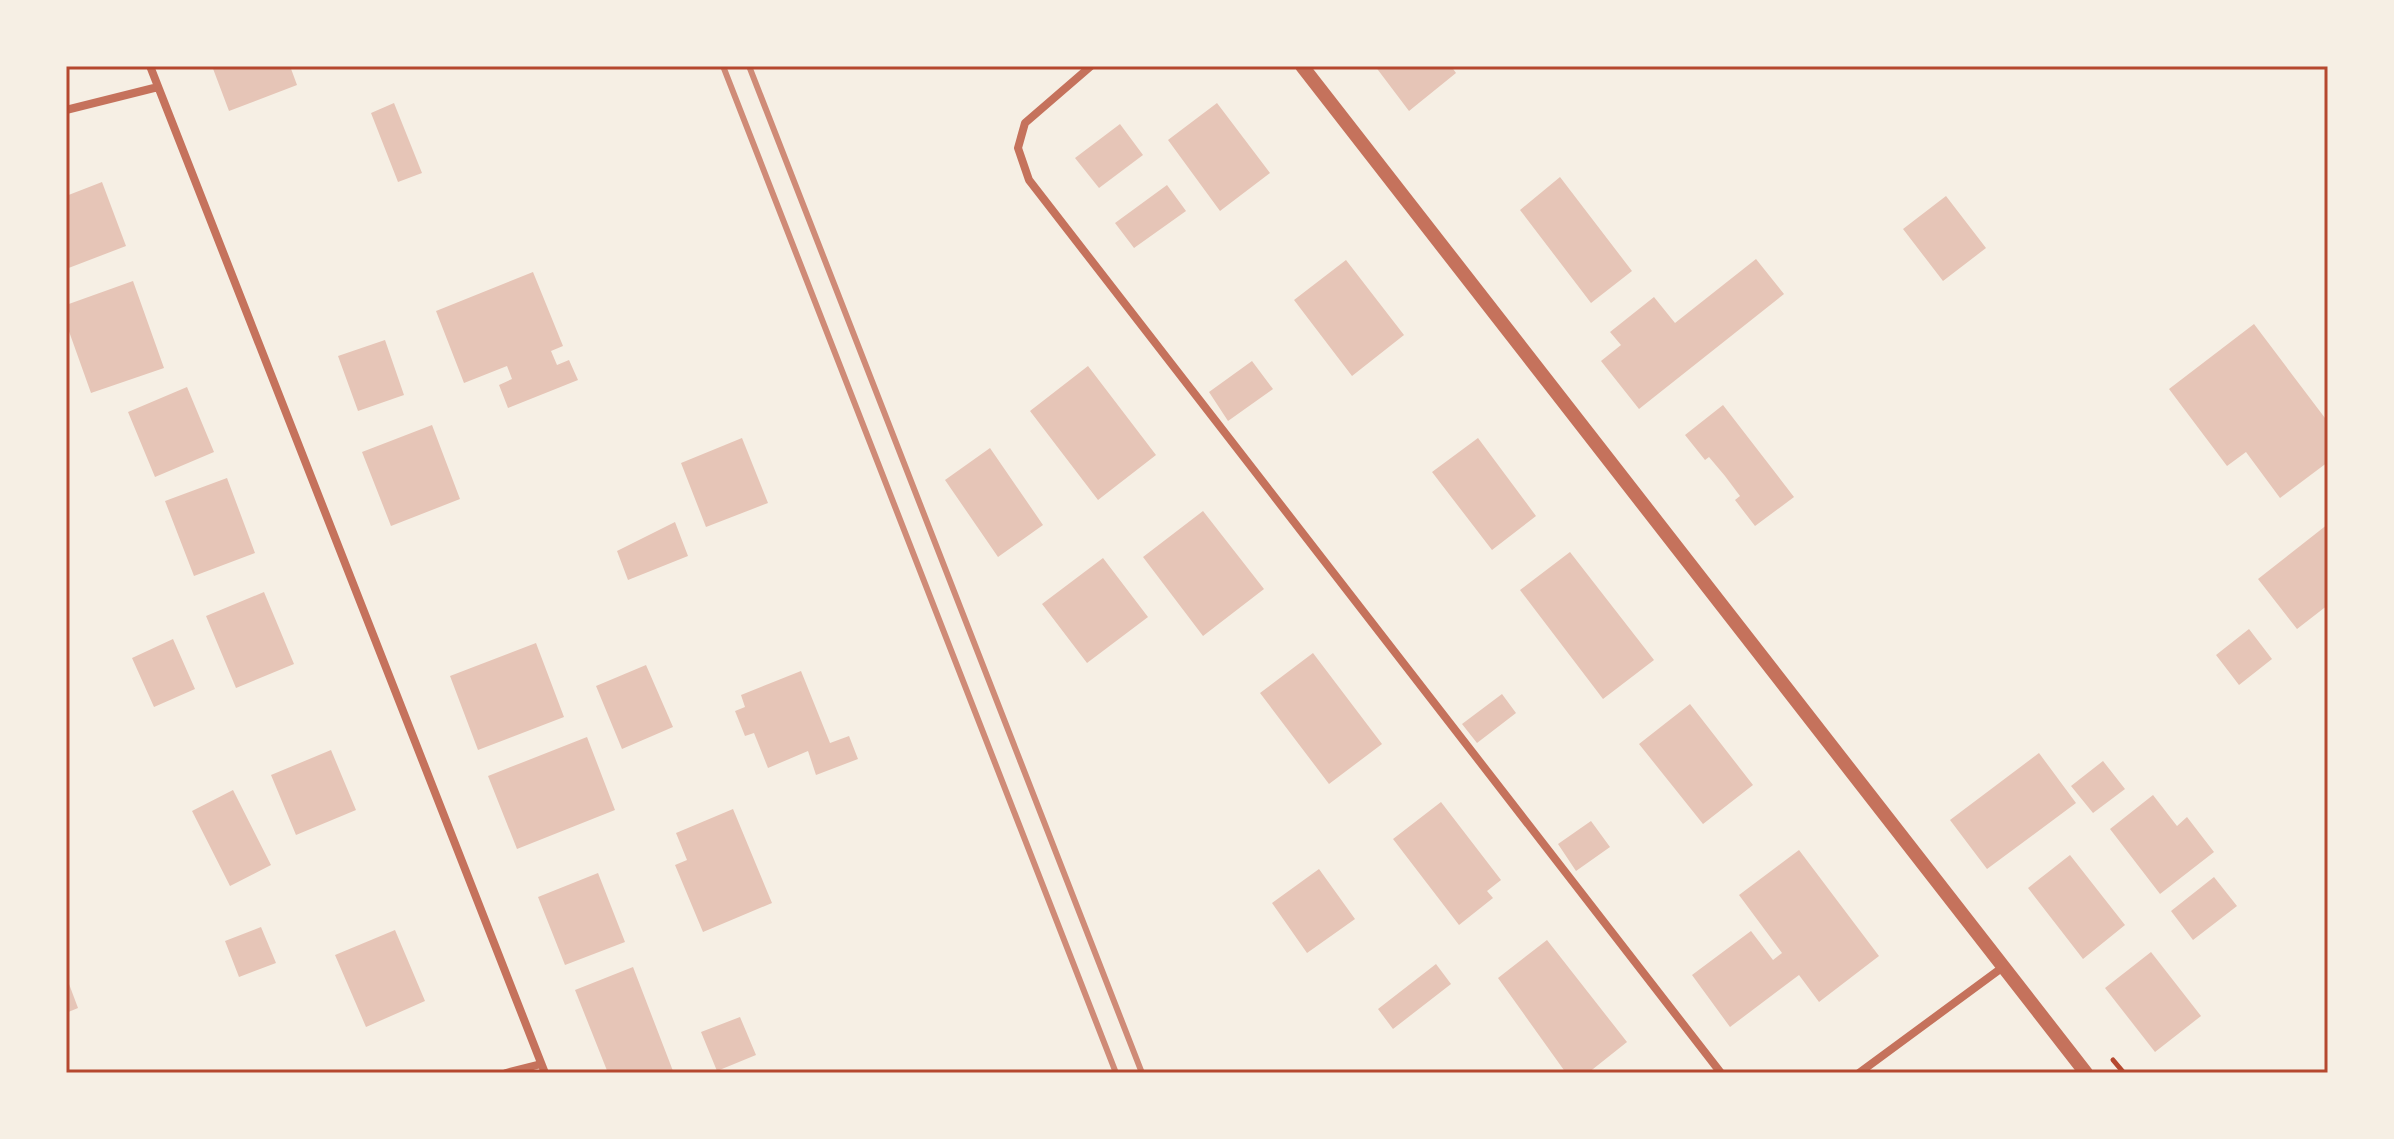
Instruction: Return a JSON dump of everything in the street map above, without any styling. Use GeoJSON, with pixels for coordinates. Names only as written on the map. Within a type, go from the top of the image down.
{"type":"FeatureCollection","features":[{"type":"Feature","properties":{"kind":"street"},"geometry":{"type":"LineString","coordinates":[[150,66],[543,1069],[506,1073]]}},
{"type":"Feature","properties":{"kind":"street"},"geometry":{"type":"LineString","coordinates":[[1091,66],[1025,123],[1018,148],[1029,180],[1721,1073]]}},
{"type":"Feature","properties":{"kind":"street"},"geometry":{"type":"LineString","coordinates":[[1302,66],[2086,1073]]}},
{"type":"Feature","properties":{"kind":"street"},"geometry":{"type":"LineString","coordinates":[[66,110],[158,87]]}},
{"type":"Feature","properties":{"kind":"street"},"geometry":{"type":"LineString","coordinates":[[1859,1073],[2003,967]]}},
{"type":"Feature","properties":{"kind":"building"},"geometry":{"type":"Polygon","coordinates":[[[212,66],[290,66],[297,85],[229,111],[212,66]]]}},
{"type":"Feature","properties":{"kind":"building"},"geometry":{"type":"Polygon","coordinates":[[[1375,66],[1451,66],[1456,73],[1409,111],[1375,66]]]}},
{"type":"Feature","properties":{"kind":"building"},"geometry":{"type":"Polygon","coordinates":[[[394,103],[422,173],[398,182],[371,113],[394,103]]]}},
{"type":"Feature","properties":{"kind":"building"},"geometry":{"type":"Polygon","coordinates":[[[1217,103],[1270,173],[1220,211],[1168,140],[1217,103]]]}},
{"type":"Feature","properties":{"kind":"building"},"geometry":{"type":"Polygon","coordinates":[[[1120,124],[1143,155],[1099,188],[1075,158],[1120,124]]]}},
{"type":"Feature","properties":{"kind":"building"},"geometry":{"type":"Polygon","coordinates":[[[1560,177],[1632,271],[1591,303],[1520,210],[1560,177]]]}},
{"type":"Feature","properties":{"kind":"building"},"geometry":{"type":"Polygon","coordinates":[[[102,182],[126,246],[66,269],[66,196],[102,182]]]}},
{"type":"Feature","properties":{"kind":"building"},"geometry":{"type":"Polygon","coordinates":[[[1167,185],[1186,211],[1134,248],[1115,223],[1167,185]]]}},
{"type":"Feature","properties":{"kind":"building"},"geometry":{"type":"Polygon","coordinates":[[[1946,196],[1986,248],[1943,281],[1903,229],[1946,196]]]}},
{"type":"Feature","properties":{"kind":"building"},"geometry":{"type":"Polygon","coordinates":[[[1756,259],[1784,294],[1639,409],[1601,361],[1621,345],[1610,332],[1654,297],[1675,323],[1756,259]]]}},
{"type":"Feature","properties":{"kind":"building"},"geometry":{"type":"Polygon","coordinates":[[[1346,260],[1404,335],[1352,376],[1294,300],[1346,260]]]}},
{"type":"Feature","properties":{"kind":"building"},"geometry":{"type":"Polygon","coordinates":[[[533,272],[563,346],[551,351],[557,365],[569,360],[578,380],[508,408],[499,385],[512,379],[507,366],[464,383],[436,311],[533,272]]]}},
{"type":"Feature","properties":{"kind":"building"},"geometry":{"type":"Polygon","coordinates":[[[133,281],[164,368],[91,393],[66,323],[66,305],[133,281]]]}},
{"type":"Feature","properties":{"kind":"building"},"geometry":{"type":"Polygon","coordinates":[[[2254,324],[2328,422],[2328,462],[2280,498],[2246,452],[2227,466],[2169,389],[2254,324]]]}},
{"type":"Feature","properties":{"kind":"building"},"geometry":{"type":"Polygon","coordinates":[[[385,340],[404,395],[358,411],[338,356],[385,340]]]}},
{"type":"Feature","properties":{"kind":"building"},"geometry":{"type":"Polygon","coordinates":[[[1252,361],[1273,389],[1228,421],[1209,392],[1252,361]]]}},
{"type":"Feature","properties":{"kind":"building"},"geometry":{"type":"Polygon","coordinates":[[[1088,366],[1156,455],[1098,500],[1030,411],[1088,366]]]}},
{"type":"Feature","properties":{"kind":"building"},"geometry":{"type":"Polygon","coordinates":[[[187,387],[214,452],[155,477],[128,412],[187,387]]]}},
{"type":"Feature","properties":{"kind":"building"},"geometry":{"type":"Polygon","coordinates":[[[1723,405],[1794,497],[1755,526],[1735,500],[1740,496],[1725,476],[1709,457],[1705,460],[1685,435],[1723,405]]]}},
{"type":"Feature","properties":{"kind":"building"},"geometry":{"type":"Polygon","coordinates":[[[432,425],[460,499],[391,526],[362,452],[432,425]]]}},
{"type":"Feature","properties":{"kind":"building"},"geometry":{"type":"Polygon","coordinates":[[[742,438],[768,503],[706,527],[681,463],[742,438]]]}},
{"type":"Feature","properties":{"kind":"building"},"geometry":{"type":"Polygon","coordinates":[[[1478,438],[1536,516],[1492,550],[1432,472],[1478,438]]]}},
{"type":"Feature","properties":{"kind":"building"},"geometry":{"type":"Polygon","coordinates":[[[990,448],[1043,525],[998,557],[945,480],[990,448]]]}},
{"type":"Feature","properties":{"kind":"building"},"geometry":{"type":"Polygon","coordinates":[[[227,478],[255,553],[194,576],[165,501],[227,478]]]}},
{"type":"Feature","properties":{"kind":"building"},"geometry":{"type":"Polygon","coordinates":[[[1203,511],[1264,589],[1203,636],[1143,557],[1203,511]]]}},
{"type":"Feature","properties":{"kind":"building"},"geometry":{"type":"Polygon","coordinates":[[[675,522],[688,556],[628,580],[617,551],[675,522]]]}},
{"type":"Feature","properties":{"kind":"building"},"geometry":{"type":"Polygon","coordinates":[[[2328,524],[2328,605],[2297,629],[2258,579],[2328,524]]]}},
{"type":"Feature","properties":{"kind":"building"},"geometry":{"type":"Polygon","coordinates":[[[1570,552],[1654,660],[1603,699],[1520,590],[1570,552]]]}},
{"type":"Feature","properties":{"kind":"building"},"geometry":{"type":"Polygon","coordinates":[[[1103,558],[1148,617],[1087,663],[1042,604],[1103,558]]]}},
{"type":"Feature","properties":{"kind":"building"},"geometry":{"type":"Polygon","coordinates":[[[264,592],[294,664],[236,688],[206,616],[264,592]]]}},
{"type":"Feature","properties":{"kind":"building"},"geometry":{"type":"Polygon","coordinates":[[[2249,629],[2272,659],[2239,685],[2216,655],[2249,629]]]}},
{"type":"Feature","properties":{"kind":"building"},"geometry":{"type":"Polygon","coordinates":[[[173,639],[195,689],[154,707],[132,658],[173,639]]]}},
{"type":"Feature","properties":{"kind":"building"},"geometry":{"type":"Polygon","coordinates":[[[536,643],[564,717],[478,750],[450,676],[536,643]]]}},
{"type":"Feature","properties":{"kind":"building"},"geometry":{"type":"Polygon","coordinates":[[[1313,653],[1382,744],[1329,784],[1260,693],[1313,653]]]}},
{"type":"Feature","properties":{"kind":"building"},"geometry":{"type":"Polygon","coordinates":[[[646,665],[673,727],[622,749],[596,686],[646,665]]]}},
{"type":"Feature","properties":{"kind":"building"},"geometry":{"type":"Polygon","coordinates":[[[801,671],[830,743],[849,736],[858,759],[816,775],[808,751],[768,768],[754,733],[745,736],[735,711],[745,707],[741,695],[801,671]]]}},
{"type":"Feature","properties":{"kind":"building"},"geometry":{"type":"Polygon","coordinates":[[[1502,694],[1516,713],[1477,743],[1462,724],[1502,694]]]}},
{"type":"Feature","properties":{"kind":"building"},"geometry":{"type":"Polygon","coordinates":[[[1690,704],[1753,785],[1703,824],[1639,744],[1690,704]]]}},
{"type":"Feature","properties":{"kind":"building"},"geometry":{"type":"Polygon","coordinates":[[[587,737],[615,810],[517,849],[488,776],[587,737]]]}},
{"type":"Feature","properties":{"kind":"building"},"geometry":{"type":"Polygon","coordinates":[[[331,750],[356,810],[296,835],[271,775],[331,750]]]}},
{"type":"Feature","properties":{"kind":"building"},"geometry":{"type":"Polygon","coordinates":[[[2039,753],[2076,803],[1987,869],[1950,820],[2039,753]]]}},
{"type":"Feature","properties":{"kind":"building"},"geometry":{"type":"Polygon","coordinates":[[[2103,761],[2125,789],[2093,813],[2071,786],[2103,761]]]}},
{"type":"Feature","properties":{"kind":"building"},"geometry":{"type":"Polygon","coordinates":[[[233,790],[271,865],[230,886],[192,811],[233,790]]]}},
{"type":"Feature","properties":{"kind":"building"},"geometry":{"type":"Polygon","coordinates":[[[2153,795],[2177,826],[2187,817],[2214,852],[2160,894],[2110,829],[2153,795]]]}},
{"type":"Feature","properties":{"kind":"building"},"geometry":{"type":"Polygon","coordinates":[[[1441,802],[1501,880],[1487,891],[1493,898],[1459,925],[1393,839],[1441,802]]]}},
{"type":"Feature","properties":{"kind":"building"},"geometry":{"type":"Polygon","coordinates":[[[733,809],[772,903],[703,932],[675,865],[687,860],[676,833],[733,809]]]}},
{"type":"Feature","properties":{"kind":"building"},"geometry":{"type":"Polygon","coordinates":[[[1591,821],[1610,847],[1576,871],[1558,844],[1591,821]]]}},
{"type":"Feature","properties":{"kind":"building"},"geometry":{"type":"Polygon","coordinates":[[[1799,850],[1879,956],[1819,1002],[1799,975],[1730,1027],[1692,975],[1751,931],[1773,960],[1782,953],[1739,895],[1799,850]]]}},
{"type":"Feature","properties":{"kind":"building"},"geometry":{"type":"Polygon","coordinates":[[[2070,855],[2125,925],[2083,959],[2028,888],[2070,855]]]}},
{"type":"Feature","properties":{"kind":"building"},"geometry":{"type":"Polygon","coordinates":[[[1319,869],[1355,919],[1307,953],[1272,903],[1319,869]]]}},
{"type":"Feature","properties":{"kind":"building"},"geometry":{"type":"Polygon","coordinates":[[[598,873],[625,942],[565,965],[538,897],[598,873]]]}},
{"type":"Feature","properties":{"kind":"building"},"geometry":{"type":"Polygon","coordinates":[[[2214,877],[2237,906],[2193,940],[2171,911],[2214,877]]]}},
{"type":"Feature","properties":{"kind":"building"},"geometry":{"type":"Polygon","coordinates":[[[261,927],[276,963],[239,977],[225,941],[261,927]]]}},
{"type":"Feature","properties":{"kind":"building"},"geometry":{"type":"Polygon","coordinates":[[[395,930],[425,1001],[366,1027],[335,955],[395,930]]]}},
{"type":"Feature","properties":{"kind":"building"},"geometry":{"type":"Polygon","coordinates":[[[1547,940],[1627,1042],[1588,1073],[1566,1073],[1498,978],[1547,940]]]}},
{"type":"Feature","properties":{"kind":"building"},"geometry":{"type":"Polygon","coordinates":[[[2151,952],[2201,1016],[2155,1052],[2105,988],[2151,952]]]}},
{"type":"Feature","properties":{"kind":"building"},"geometry":{"type":"Polygon","coordinates":[[[1436,964],[1451,984],[1393,1029],[1378,1009],[1436,964]]]}},
{"type":"Feature","properties":{"kind":"building"},"geometry":{"type":"Polygon","coordinates":[[[633,967],[673,1071],[669,1073],[608,1073],[575,990],[633,967]]]}},
{"type":"Feature","properties":{"kind":"building"},"geometry":{"type":"Polygon","coordinates":[[[66,976],[78,1008],[66,1013],[66,976]]]}},
{"type":"Feature","properties":{"kind":"building"},"geometry":{"type":"Polygon","coordinates":[[[740,1017],[756,1055],[717,1071],[701,1032],[740,1017]]]}},
{"type":"Feature","properties":{"kind":"railway"},"geometry":{"type":"LineString","coordinates":[[723,66],[1116,1073]]}},
{"type":"Feature","properties":{"kind":"railway"},"geometry":{"type":"LineString","coordinates":[[749,66],[1142,1073]]}}]}
